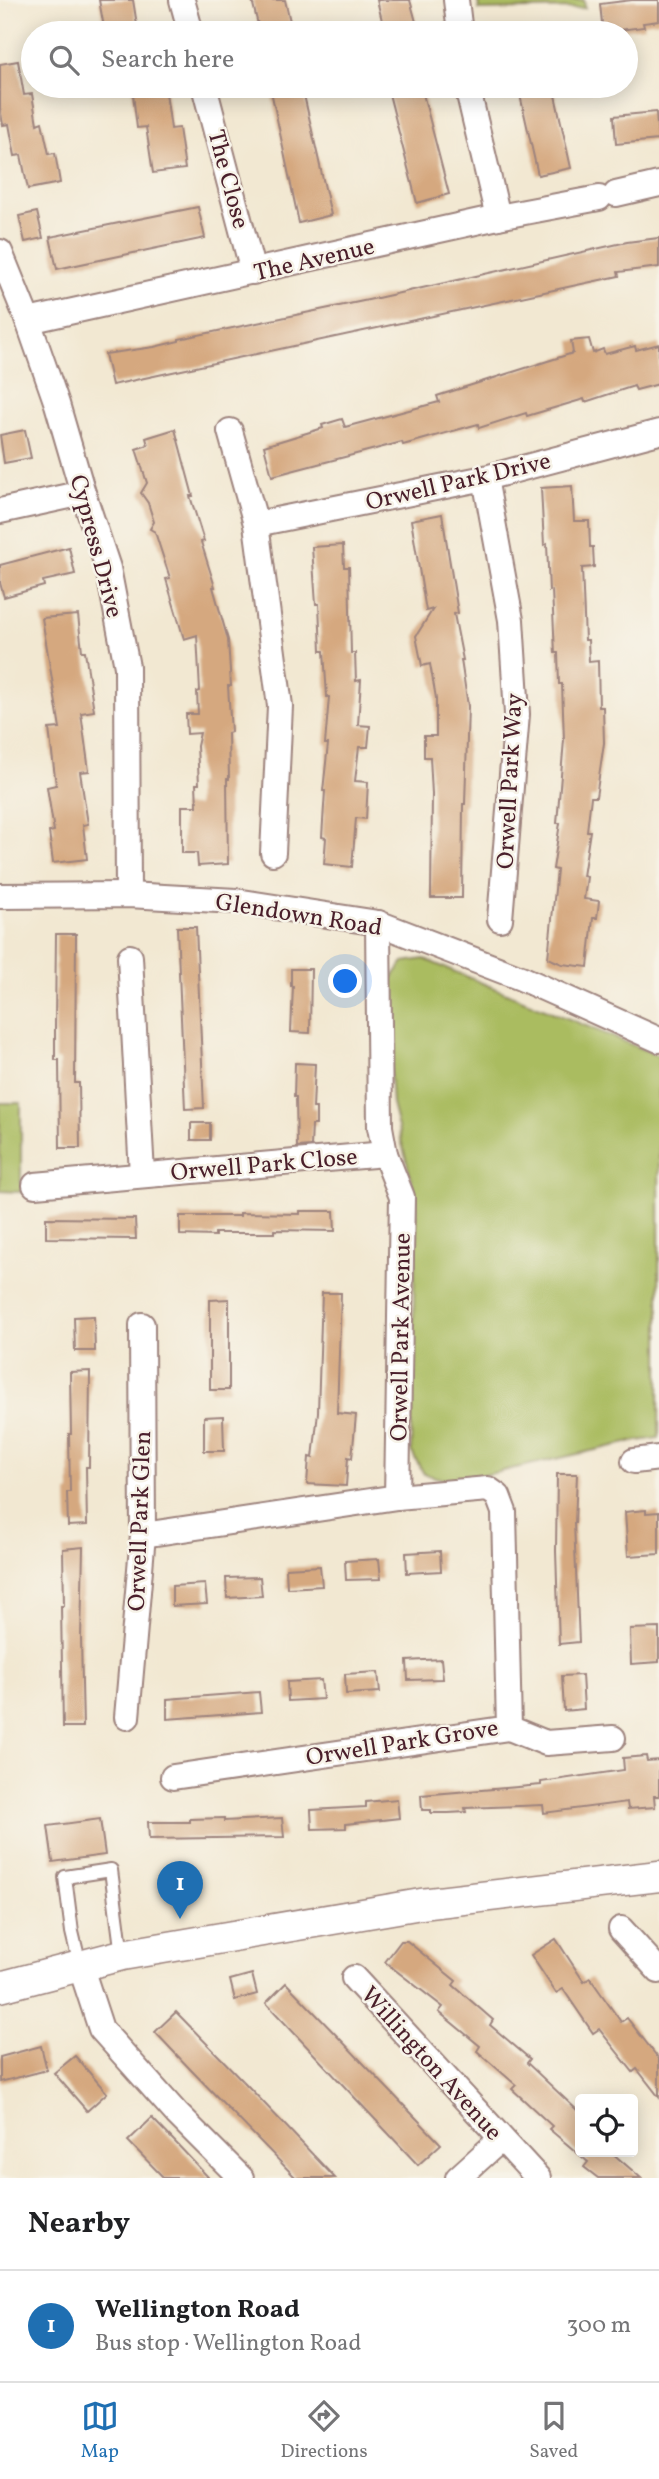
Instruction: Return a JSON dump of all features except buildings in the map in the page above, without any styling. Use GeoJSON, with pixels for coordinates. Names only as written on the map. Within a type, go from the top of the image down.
{"type":"FeatureCollection","features":[{"type":"Feature","properties":{"kind":"street"},"geometry":{"type":"LineString","coordinates":[[182,0],[188,21]]}},
{"type":"Feature","properties":{"kind":"street"},"geometry":{"type":"LineString","coordinates":[[456,0],[459,21]]}},
{"type":"Feature","properties":{"kind":"street","name":"The Close"},"geometry":{"type":"LineString","coordinates":[[207,98],[253,272]]}},
{"type":"Feature","properties":{"kind":"street"},"geometry":{"type":"LineString","coordinates":[[470,98],[498,217]]}},
{"type":"Feature","properties":{"kind":"street","name":"The Avenue"},"geometry":{"type":"LineString","coordinates":[[29,321],[659,184]]}},
{"type":"Feature","properties":{"kind":"street","name":"Cypress Drive"},"geometry":{"type":"LineString","coordinates":[[0,252],[29,321],[108,568],[127,667],[128,895]]}},
{"type":"Feature","properties":{"kind":"street"},"geometry":{"type":"LineString","coordinates":[[230,431],[256,524],[280,706],[273,853]]}},
{"type":"Feature","properties":{"kind":"street","name":"Orwell Park Drive"},"geometry":{"type":"LineString","coordinates":[[256,524],[485,478],[659,432]]}},
{"type":"Feature","properties":{"kind":"street","name":"Orwell Park Way"},"geometry":{"type":"LineString","coordinates":[[485,478],[511,620],[517,714],[500,919]]}},
{"type":"Feature","properties":{"kind":"street"},"geometry":{"type":"LineString","coordinates":[[0,511],[83,493]]}},
{"type":"Feature","properties":{"kind":"street","name":"Glendown Road"},"geometry":{"type":"LineString","coordinates":[[0,896],[128,895],[236,901],[378,923],[521,978],[659,1040]]}},
{"type":"Feature","properties":{"kind":"street","name":"Orwell Park Avenue"},"geometry":{"type":"LineString","coordinates":[[378,923],[380,1127],[385,1154],[402,1197],[397,1497]]}},
{"type":"Feature","properties":{"kind":"street","name":"Orwell Park Close"},"geometry":{"type":"LineString","coordinates":[[130,957],[142,1174]]}},
{"type":"Feature","properties":{"kind":"street","name":"Orwell Park Close"},"geometry":{"type":"LineString","coordinates":[[35,1185],[385,1154]]}},
{"type":"Feature","properties":{"kind":"street","name":"Orwell Park Glen"},"geometry":{"type":"LineString","coordinates":[[127,1717],[143,1535],[142,1325]]}},
{"type":"Feature","properties":{"kind":"street"},"geometry":{"type":"LineString","coordinates":[[634,1461],[659,1458]]}},
{"type":"Feature","properties":{"kind":"street","name":"Orwell Park Grove"},"geometry":{"type":"LineString","coordinates":[[173,1777],[509,1728],[504,1512],[498,1496],[488,1489],[397,1497]]}},
{"type":"Feature","properties":{"kind":"street"},"geometry":{"type":"LineString","coordinates":[[143,1535],[397,1497]]}},
{"type":"Feature","properties":{"kind":"street"},"geometry":{"type":"LineString","coordinates":[[509,1728],[547,1744],[613,1738]]}},
{"type":"Feature","properties":{"kind":"street"},"geometry":{"type":"LineString","coordinates":[[0,1987],[122,1955],[421,1904],[659,1876]]}},
{"type":"Feature","properties":{"kind":"street"},"geometry":{"type":"LineString","coordinates":[[621,1929],[659,1971]]}},
{"type":"Feature","properties":{"kind":"street"},"geometry":{"type":"LineString","coordinates":[[80,1965],[101,2029],[177,2114],[241,2178]]}},
{"type":"Feature","properties":{"kind":"street","name":"Willington Avenue"},"geometry":{"type":"LineString","coordinates":[[354,1978],[538,2178]]}},
{"type":"Feature","properties":{"kind":"street"},"geometry":{"type":"LineString","coordinates":[[458,2178],[501,2139]]}},
{"type":"Feature","properties":{"kind":"lane"},"geometry":{"type":"LineString","coordinates":[[80,1965],[72,1932],[65,1877],[111,1870],[122,1955]]}},
{"type":"Feature","properties":{"kind":"green space"},"geometry":{"type":"Polygon","coordinates":[[[478,0],[584,0],[585,8],[479,10],[478,0]]]}},
{"type":"Feature","properties":{"kind":"green space"},"geometry":{"type":"Polygon","coordinates":[[[424,959],[659,1056],[659,1438],[454,1482],[424,1474],[411,1451],[416,1198],[392,1104],[387,1023],[392,978],[404,962],[424,959]]]}},
{"type":"Feature","properties":{"kind":"green space"},"geometry":{"type":"Polygon","coordinates":[[[0,1103],[21,1103],[21,1192],[0,1191],[0,1103]]]}},
{"type":"Feature","properties":{"kind":"place","name":"Wellington Road"},"geometry":{"type":"Point","coordinates":[180,1919]}}]}
